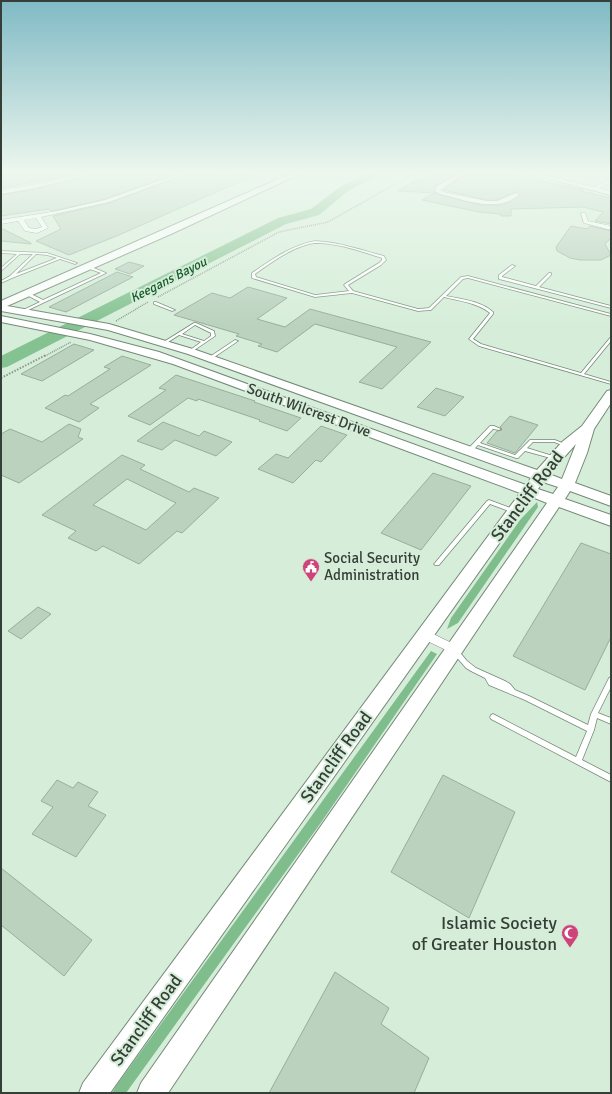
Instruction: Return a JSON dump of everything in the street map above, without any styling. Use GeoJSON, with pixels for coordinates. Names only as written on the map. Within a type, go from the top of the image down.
{"type":"FeatureCollection","features":[{"type":"Feature","properties":{"kind":"main road"},"geometry":{"type":"LineString","coordinates":[[46,274],[166,224]]}},
{"type":"Feature","properties":{"kind":"main road"},"geometry":{"type":"LineString","coordinates":[[1,304],[23,287],[88,267],[186,224]]}},
{"type":"Feature","properties":{"kind":"main road"},"geometry":{"type":"LineString","coordinates":[[75,263],[88,267]]}},
{"type":"Feature","properties":{"kind":"main road","name":"South Wilcrest Drive"},"geometry":{"type":"LineString","coordinates":[[1,308],[37,313],[103,326],[164,343],[387,422],[473,447],[512,461],[535,484]]}},
{"type":"Feature","properties":{"kind":"main road","name":"South Wilcrest Drive"},"geometry":{"type":"LineString","coordinates":[[1,319],[86,335],[129,346],[178,362],[374,434],[561,493],[611,501]]}},
{"type":"Feature","properties":{"kind":"main road"},"geometry":{"type":"LineString","coordinates":[[178,362],[191,352]]}},
{"type":"Feature","properties":{"kind":"main road","name":"Stancliff Road"},"geometry":{"type":"LineString","coordinates":[[151,1093],[561,493],[580,453],[587,429],[611,394]]}},
{"type":"Feature","properties":{"kind":"main road"},"geometry":{"type":"LineString","coordinates":[[374,434],[387,422]]}},
{"type":"Feature","properties":{"kind":"main road","name":"Stancliff Road"},"geometry":{"type":"LineString","coordinates":[[93,1093],[535,484],[572,438],[587,429]]}},
{"type":"Feature","properties":{"kind":"main road","name":"South Wilcrest Drive"},"geometry":{"type":"LineString","coordinates":[[561,493],[611,521]]}},
{"type":"Feature","properties":{"kind":"street"},"geometry":{"type":"LineString","coordinates":[[23,224],[27,230],[37,231],[45,228],[42,224]]}},
{"type":"Feature","properties":{"kind":"street"},"geometry":{"type":"LineString","coordinates":[[595,224],[611,228]]}},
{"type":"Feature","properties":{"kind":"street"},"geometry":{"type":"LineString","coordinates":[[425,635],[454,649]]}},
{"type":"Feature","properties":{"kind":"lane"},"geometry":{"type":"LineString","coordinates":[[352,292],[346,285],[380,264],[384,260],[383,257],[327,243],[304,243],[253,274],[254,278],[315,296],[352,292],[418,310],[430,309],[462,278],[468,277],[611,315]]}},
{"type":"Feature","properties":{"kind":"lane"},"geometry":{"type":"LineString","coordinates":[[1,252],[47,254],[75,263]]}},
{"type":"Feature","properties":{"kind":"lane"},"geometry":{"type":"LineString","coordinates":[[1,270],[18,253]]}},
{"type":"Feature","properties":{"kind":"lane"},"geometry":{"type":"LineString","coordinates":[[11,277],[36,253]]}},
{"type":"Feature","properties":{"kind":"lane"},"geometry":{"type":"LineString","coordinates":[[1,280],[60,258]]}},
{"type":"Feature","properties":{"kind":"lane"},"geometry":{"type":"LineString","coordinates":[[512,266],[500,276],[500,278],[611,307]]}},
{"type":"Feature","properties":{"kind":"lane"},"geometry":{"type":"LineString","coordinates":[[23,311],[104,273],[88,267]]}},
{"type":"Feature","properties":{"kind":"lane"},"geometry":{"type":"LineString","coordinates":[[536,288],[550,274]]}},
{"type":"Feature","properties":{"kind":"lane"},"geometry":{"type":"LineString","coordinates":[[23,287],[42,301]]}},
{"type":"Feature","properties":{"kind":"lane"},"geometry":{"type":"LineString","coordinates":[[443,296],[490,310],[492,313],[471,339],[480,345],[611,383]]}},
{"type":"Feature","properties":{"kind":"lane"},"geometry":{"type":"LineString","coordinates":[[155,303],[173,310]]}},
{"type":"Feature","properties":{"kind":"lane"},"geometry":{"type":"LineString","coordinates":[[164,343],[195,324],[213,332],[213,336],[191,352]]}},
{"type":"Feature","properties":{"kind":"lane"},"geometry":{"type":"LineString","coordinates":[[179,334],[204,342]]}},
{"type":"Feature","properties":{"kind":"lane"},"geometry":{"type":"LineString","coordinates":[[582,374],[611,339]]}},
{"type":"Feature","properties":{"kind":"lane"},"geometry":{"type":"LineString","coordinates":[[209,358],[236,341]]}},
{"type":"Feature","properties":{"kind":"lane"},"geometry":{"type":"LineString","coordinates":[[604,347],[611,349]]}},
{"type":"Feature","properties":{"kind":"lane"},"geometry":{"type":"LineString","coordinates":[[473,447],[492,427],[499,429]]}},
{"type":"Feature","properties":{"kind":"lane"},"geometry":{"type":"LineString","coordinates":[[473,447],[498,449],[512,461],[529,440],[555,441],[560,452]]}},
{"type":"Feature","properties":{"kind":"lane"},"geometry":{"type":"LineString","coordinates":[[524,448],[560,452]]}},
{"type":"Feature","properties":{"kind":"lane"},"geometry":{"type":"LineString","coordinates":[[437,564],[489,502],[515,512]]}},
{"type":"Feature","properties":{"kind":"lane"},"geometry":{"type":"LineString","coordinates":[[454,649],[467,666],[488,678],[491,683],[505,690],[512,691],[591,730]]}},
{"type":"Feature","properties":{"kind":"lane"},"geometry":{"type":"LineString","coordinates":[[578,762],[591,730],[594,714],[611,680]]}},
{"type":"Feature","properties":{"kind":"lane"},"geometry":{"type":"LineString","coordinates":[[594,714],[611,722]]}},
{"type":"Feature","properties":{"kind":"lane"},"geometry":{"type":"LineString","coordinates":[[493,717],[611,779]]}},
{"type":"Feature","properties":{"kind":"path"},"geometry":{"type":"LineString","coordinates":[[103,326],[279,232],[318,224]]}},
{"type":"Feature","properties":{"kind":"path"},"geometry":{"type":"LineString","coordinates":[[1,378],[73,341],[86,339],[86,335]]}},
{"type":"Feature","properties":{"kind":"green space"},"geometry":{"type":"Polygon","coordinates":[[[537,502],[538,507],[458,623],[447,629],[451,618],[520,520],[537,502]]]}},
{"type":"Feature","properties":{"kind":"green space"},"geometry":{"type":"Polygon","coordinates":[[[431,651],[437,654],[320,824],[126,1093],[112,1093],[116,1086],[431,651]]]}},
{"type":"Feature","properties":{"kind":"building"},"geometry":{"type":"Polygon","coordinates":[[[58,224],[144,224],[69,255],[36,241],[61,229],[58,224]]]}},
{"type":"Feature","properties":{"kind":"building"},"geometry":{"type":"Polygon","coordinates":[[[571,226],[587,229],[590,226],[611,231],[611,238],[605,244],[611,255],[601,260],[580,260],[570,258],[557,251],[556,247],[571,226]]]}},
{"type":"Feature","properties":{"kind":"building"},"geometry":{"type":"Polygon","coordinates":[[[1,228],[31,243],[31,244],[1,241],[1,228]]]}},
{"type":"Feature","properties":{"kind":"building"},"geometry":{"type":"Polygon","coordinates":[[[129,262],[144,266],[130,274],[115,269],[129,262]]]}},
{"type":"Feature","properties":{"kind":"building"},"geometry":{"type":"Polygon","coordinates":[[[117,272],[133,277],[66,312],[49,307],[117,272]]]}},
{"type":"Feature","properties":{"kind":"building"},"geometry":{"type":"Polygon","coordinates":[[[248,287],[287,298],[257,319],[285,327],[310,309],[431,342],[382,389],[359,382],[397,347],[315,324],[277,352],[258,346],[262,344],[236,336],[239,334],[174,315],[212,293],[230,298],[248,287]]]}},
{"type":"Feature","properties":{"kind":"building"},"geometry":{"type":"Polygon","coordinates":[[[74,344],[94,350],[42,381],[21,374],[74,344]]]}},
{"type":"Feature","properties":{"kind":"building"},"geometry":{"type":"Polygon","coordinates":[[[122,356],[151,365],[90,404],[99,408],[79,422],[45,408],[65,395],[68,396],[110,369],[104,367],[122,356]]]}},
{"type":"Feature","properties":{"kind":"building"},"geometry":{"type":"Polygon","coordinates":[[[176,375],[301,418],[287,431],[259,421],[260,420],[198,399],[197,401],[188,398],[150,425],[128,416],[166,390],[159,388],[176,375]]]}},
{"type":"Feature","properties":{"kind":"building"},"geometry":{"type":"Polygon","coordinates":[[[436,388],[464,397],[445,416],[417,407],[436,388]]]}},
{"type":"Feature","properties":{"kind":"building"},"geometry":{"type":"Polygon","coordinates":[[[510,416],[538,425],[515,453],[487,443],[497,431],[502,430],[500,427],[510,416]]]}},
{"type":"Feature","properties":{"kind":"building"},"geometry":{"type":"Polygon","coordinates":[[[163,422],[199,436],[204,431],[232,442],[216,456],[175,440],[162,450],[137,441],[163,422]]]}},
{"type":"Feature","properties":{"kind":"building"},"geometry":{"type":"Polygon","coordinates":[[[69,424],[81,429],[78,437],[83,439],[19,483],[1,475],[1,434],[10,429],[42,442],[69,424]]]}},
{"type":"Feature","properties":{"kind":"building"},"geometry":{"type":"Polygon","coordinates":[[[321,426],[347,435],[321,462],[316,460],[293,483],[258,469],[276,454],[288,458],[321,426]]]}},
{"type":"Feature","properties":{"kind":"building"},"geometry":{"type":"Polygon","coordinates":[[[122,455],[145,465],[140,469],[189,492],[194,488],[219,498],[182,533],[177,531],[139,564],[103,546],[96,551],[68,538],[76,531],[42,515],[122,455]],[[127,479],[93,505],[146,530],[176,503],[127,479]]]}},
{"type":"Feature","properties":{"kind":"building"},"geometry":{"type":"Polygon","coordinates":[[[433,473],[471,486],[421,550],[381,533],[433,473]]]}},
{"type":"Feature","properties":{"kind":"building"},"geometry":{"type":"Polygon","coordinates":[[[581,543],[611,554],[611,637],[585,690],[513,656],[581,543]]]}},
{"type":"Feature","properties":{"kind":"building"},"geometry":{"type":"Polygon","coordinates":[[[38,607],[51,614],[21,639],[8,631],[38,607]]]}},
{"type":"Feature","properties":{"kind":"building"},"geometry":{"type":"Polygon","coordinates":[[[443,775],[515,812],[469,918],[391,872],[443,775]]]}},
{"type":"Feature","properties":{"kind":"building"},"geometry":{"type":"Polygon","coordinates":[[[57,780],[73,788],[78,782],[98,792],[88,806],[106,815],[76,857],[32,834],[53,807],[41,801],[57,780]]]}},
{"type":"Feature","properties":{"kind":"building"},"geometry":{"type":"Polygon","coordinates":[[[1,868],[92,940],[64,976],[1,925],[1,868]]]}},
{"type":"Feature","properties":{"kind":"building"},"geometry":{"type":"Polygon","coordinates":[[[335,972],[389,1008],[381,1024],[429,1058],[414,1093],[269,1093],[335,972]]]}},
{"type":"Feature","properties":{"kind":"waterway","name":"Keegans Bayou"},"geometry":{"type":"LineString","coordinates":[[1,363],[276,224]]}},
{"type":"Feature","properties":{"kind":"place","name":"Social Security Administration"},"geometry":{"type":"Point","coordinates":[311,582]}},
{"type":"Feature","properties":{"kind":"place","name":"Islamic Society of Greater Houston"},"geometry":{"type":"Point","coordinates":[570,948]}}]}
